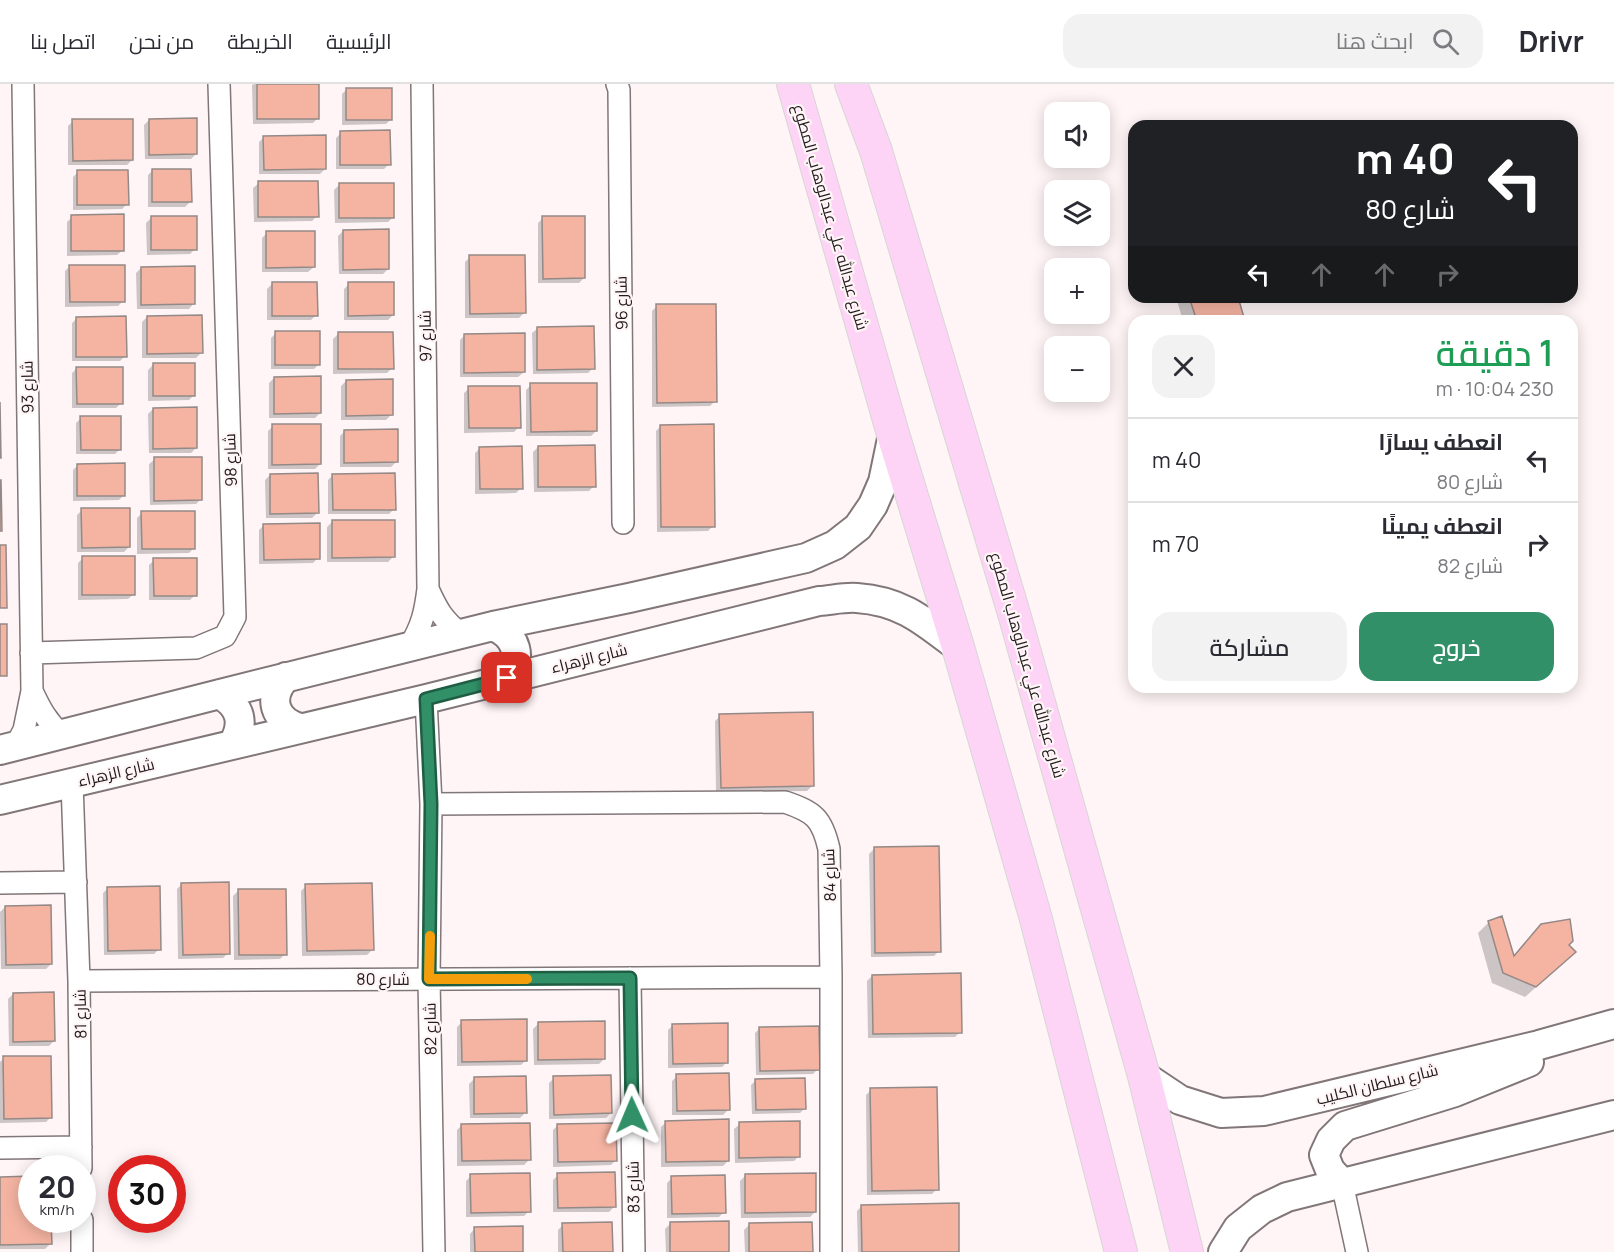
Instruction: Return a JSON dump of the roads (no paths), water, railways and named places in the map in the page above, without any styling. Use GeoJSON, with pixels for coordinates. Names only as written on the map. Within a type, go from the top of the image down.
{"type":"FeatureCollection","features":[{"type":"Feature","properties":{"kind":"main road","name":"شارع عبدالله علي عبدالوهاب المطوع"},"geometry":{"type":"LineString","coordinates":[[793,84],[1036,919],[1121,1252]]}},
{"type":"Feature","properties":{"kind":"main road","name":"شارع عبدالله علي عبدالوهاب المطوع"},"geometry":{"type":"LineString","coordinates":[[851,84],[876,151],[1016,617],[1144,1076],[1187,1252]]}},
{"type":"Feature","properties":{"kind":"main road"},"geometry":{"type":"LineString","coordinates":[[859,84],[876,151]]}},
{"type":"Feature","properties":{"kind":"street","name":"شارع 93"},"geometry":{"type":"LineString","coordinates":[[7,749],[24,730],[32,691],[23,84]]}},
{"type":"Feature","properties":{"kind":"street","name":"شارع 98"},"geometry":{"type":"LineString","coordinates":[[31,653],[196,648],[225,636],[235,616],[219,84]]}},
{"type":"Feature","properties":{"kind":"street","name":"شارع 97"},"geometry":{"type":"LineString","coordinates":[[410,646],[420,628],[428,589],[422,84]]}},
{"type":"Feature","properties":{"kind":"street","name":"شارع 96"},"geometry":{"type":"LineString","coordinates":[[617,84],[623,523]]}},
{"type":"Feature","properties":{"kind":"street"},"geometry":{"type":"LineString","coordinates":[[7,749],[493,626],[806,558],[835,545],[858,527],[873,505],[883,482],[893,434]]}},
{"type":"Feature","properties":{"kind":"street"},"geometry":{"type":"LineString","coordinates":[[780,563],[790,568],[797,576],[800,587],[799,597],[794,607]]}},
{"type":"Feature","properties":{"kind":"street","name":"شارع 97"},"geometry":{"type":"LineString","coordinates":[[428,589],[447,623],[461,634]]}},
{"type":"Feature","properties":{"kind":"street","name":"شارع الزهراء"},"geometry":{"type":"LineString","coordinates":[[0,800],[426,699],[819,601],[855,597],[882,601],[905,609],[958,647]]}},
{"type":"Feature","properties":{"kind":"street"},"geometry":{"type":"LineString","coordinates":[[493,626],[509,636],[516,653],[516,662],[507,678]]}},
{"type":"Feature","properties":{"kind":"street"},"geometry":{"type":"LineString","coordinates":[[286,677],[279,684],[275,703],[284,720],[300,728]]}},
{"type":"Feature","properties":{"kind":"street","name":"شارع 93"},"geometry":{"type":"LineString","coordinates":[[32,691],[51,726],[62,735]]}},
{"type":"Feature","properties":{"kind":"street"},"geometry":{"type":"LineString","coordinates":[[220,694],[235,706],[239,716],[238,736],[233,744]]}},
{"type":"Feature","properties":{"kind":"street","name":"شارع 82"},"geometry":{"type":"LineString","coordinates":[[426,699],[431,804],[429,979],[434,1252]]}},
{"type":"Feature","properties":{"kind":"street","name":"شارع 81"},"geometry":{"type":"LineString","coordinates":[[72,783],[79,981],[81,1155]]}},
{"type":"Feature","properties":{"kind":"street","name":"شارع 84"},"geometry":{"type":"LineString","coordinates":[[431,804],[756,801],[784,802],[805,808],[815,816],[825,832],[830,849],[831,1252]]}},
{"type":"Feature","properties":{"kind":"street"},"geometry":{"type":"LineString","coordinates":[[0,883],[76,882]]}},
{"type":"Feature","properties":{"kind":"street","name":"شارع 80"},"geometry":{"type":"LineString","coordinates":[[79,981],[831,977]]}},
{"type":"Feature","properties":{"kind":"street","name":"شارع 83"},"geometry":{"type":"LineString","coordinates":[[630,978],[634,1252]]}},
{"type":"Feature","properties":{"kind":"street"},"geometry":{"type":"LineString","coordinates":[[1358,1252],[1342,1183],[1330,1170],[1324,1155],[1331,1140],[1346,1126],[1455,1092],[1614,1026]]}},
{"type":"Feature","properties":{"kind":"street","name":"شارع سلطان الكليب"},"geometry":{"type":"LineString","coordinates":[[1144,1076],[1180,1100],[1221,1113],[1264,1111],[1614,1026]]}},
{"type":"Feature","properties":{"kind":"street"},"geometry":{"type":"LineString","coordinates":[[1223,1252],[1238,1228],[1262,1209],[1287,1197],[1614,1114]]}},
{"type":"Feature","properties":{"kind":"street"},"geometry":{"type":"LineString","coordinates":[[0,1148],[81,1147]]}},
{"type":"Feature","properties":{"kind":"street"},"geometry":{"type":"LineString","coordinates":[[82,1233],[82,1252]]}}]}
